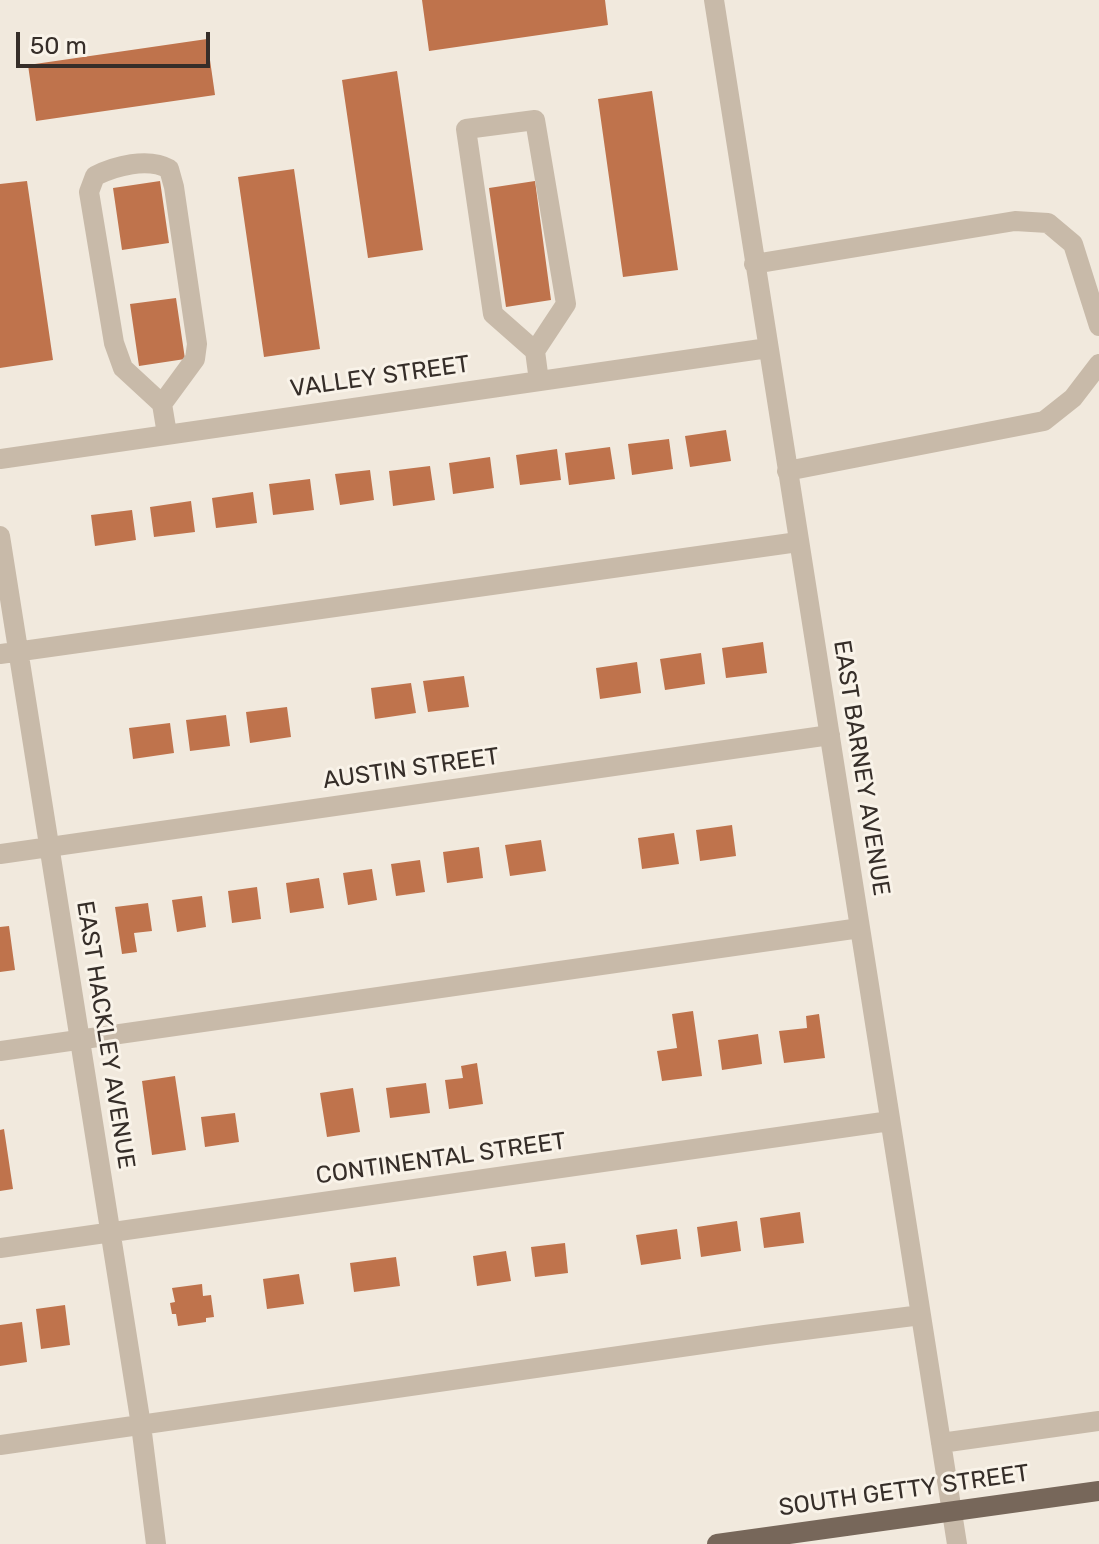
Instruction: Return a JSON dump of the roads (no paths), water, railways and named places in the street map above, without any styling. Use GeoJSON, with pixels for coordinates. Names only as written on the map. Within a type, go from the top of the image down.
{"type":"FeatureCollection","features":[{"type":"Feature","properties":{"kind":"main road","name":"SOUTH GETTY STREET"},"geometry":{"type":"LineString","coordinates":[[717,1544],[1099,1491]]}},
{"type":"Feature","properties":{"kind":"street","name":"EAST BARNEY AVENUE"},"geometry":{"type":"LineString","coordinates":[[714,0],[957,1544]]}},
{"type":"Feature","properties":{"kind":"street"},"geometry":{"type":"LineString","coordinates":[[535,351],[493,314],[466,129],[535,120],[566,304],[535,351],[539,381]]}},
{"type":"Feature","properties":{"kind":"street"},"geometry":{"type":"LineString","coordinates":[[162,404],[195,359],[197,344],[174,187],[169,169],[158,163],[112,168],[95,176],[89,192],[114,343],[123,368],[162,404],[167,434]]}},
{"type":"Feature","properties":{"kind":"street"},"geometry":{"type":"LineString","coordinates":[[754,264],[1015,221],[1048,223],[1073,244],[1099,326]]}},
{"type":"Feature","properties":{"kind":"street","name":"VALLEY STREET"},"geometry":{"type":"LineString","coordinates":[[0,459],[768,348]]}},
{"type":"Feature","properties":{"kind":"street"},"geometry":{"type":"LineString","coordinates":[[787,471],[1044,421],[1073,398],[1099,364]]}},
{"type":"Feature","properties":{"kind":"street","name":"EAST HACKLEY AVENUE"},"geometry":{"type":"LineString","coordinates":[[0,536],[9,653],[49,848],[141,1425],[156,1544]]}},
{"type":"Feature","properties":{"kind":"street"},"geometry":{"type":"LineString","coordinates":[[9,653],[798,542]]}},
{"type":"Feature","properties":{"kind":"street","name":"AUSTIN STREET"},"geometry":{"type":"LineString","coordinates":[[0,854],[830,735]]}},
{"type":"Feature","properties":{"kind":"street"},"geometry":{"type":"LineString","coordinates":[[0,1051],[860,928]]}},
{"type":"Feature","properties":{"kind":"street","name":"CONTINENTAL STREET"},"geometry":{"type":"LineString","coordinates":[[0,1248],[890,1121]]}},
{"type":"Feature","properties":{"kind":"street"},"geometry":{"type":"LineString","coordinates":[[0,1445],[921,1315]]}},
{"type":"Feature","properties":{"kind":"street"},"geometry":{"type":"LineString","coordinates":[[941,1443],[1099,1421]]}}]}
